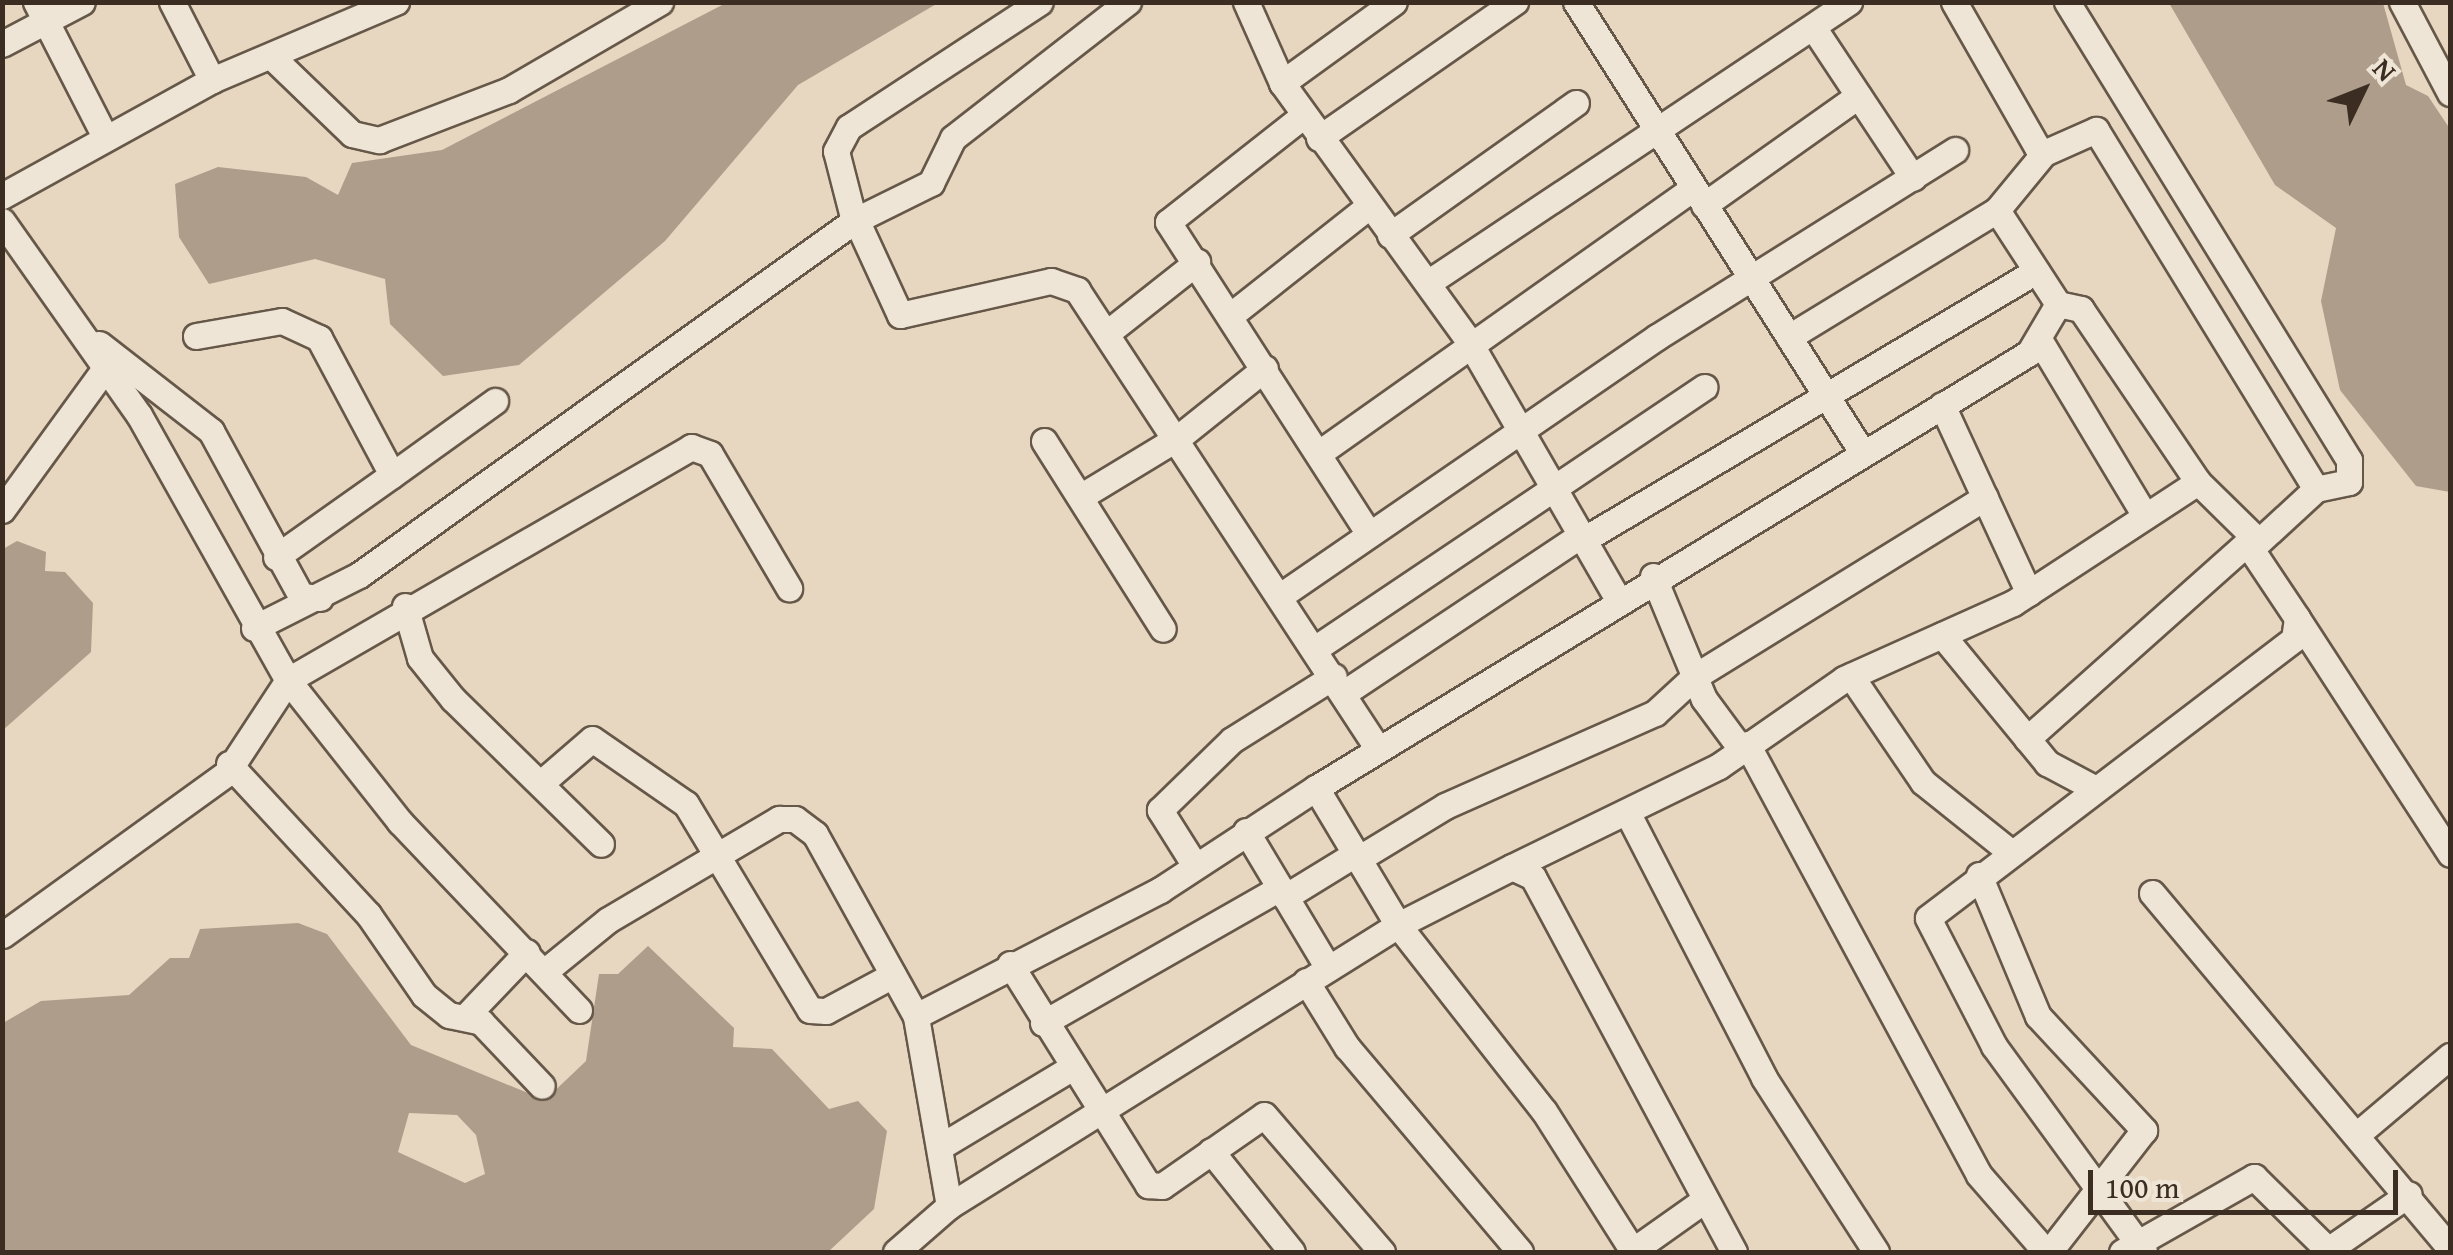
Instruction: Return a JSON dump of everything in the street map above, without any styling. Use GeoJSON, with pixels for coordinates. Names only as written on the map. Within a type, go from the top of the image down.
{"type":"FeatureCollection","features":[{"type":"Feature","properties":{"kind":"street"},"geometry":{"type":"LineString","coordinates":[[2,44],[41,12],[82,2]]}},
{"type":"Feature","properties":{"kind":"street"},"geometry":{"type":"LineString","coordinates":[[172,2],[212,80]]}},
{"type":"Feature","properties":{"kind":"street"},"geometry":{"type":"LineString","coordinates":[[2,196],[104,134],[212,80],[396,2]]}},
{"type":"Feature","properties":{"kind":"street"},"geometry":{"type":"LineString","coordinates":[[272,57],[352,134],[380,140],[509,90],[660,2]]}},
{"type":"Feature","properties":{"kind":"street"},"geometry":{"type":"LineString","coordinates":[[1040,2],[849,127],[836,151],[857,224],[900,314],[1051,281],[1077,290],[1283,594],[1378,749]]}},
{"type":"Feature","properties":{"kind":"street"},"geometry":{"type":"LineString","coordinates":[[254,628],[320,598],[539,455],[857,224],[931,183],[953,138],[1128,2]]}},
{"type":"Feature","properties":{"kind":"street"},"geometry":{"type":"LineString","coordinates":[[1246,2],[1282,83],[1470,342],[1617,598]]}},
{"type":"Feature","properties":{"kind":"street"},"geometry":{"type":"LineString","coordinates":[[1282,83],[1394,2]]}},
{"type":"Feature","properties":{"kind":"street"},"geometry":{"type":"LineString","coordinates":[[1319,138],[1516,2]]}},
{"type":"Feature","properties":{"kind":"street"},"geometry":{"type":"LineString","coordinates":[[1576,2],[1862,452]]}},
{"type":"Feature","properties":{"kind":"street"},"geometry":{"type":"LineString","coordinates":[[1954,2],[2044,152]]}},
{"type":"Feature","properties":{"kind":"street"},"geometry":{"type":"LineString","coordinates":[[2026,739],[2254,538],[2316,489],[2349,482],[2349,460],[2067,2]]}},
{"type":"Feature","properties":{"kind":"street"},"geometry":{"type":"LineString","coordinates":[[2402,2],[2450,94]]}},
{"type":"Feature","properties":{"kind":"street"},"geometry":{"type":"LineString","coordinates":[[1429,282],[1848,3]]}},
{"type":"Feature","properties":{"kind":"street"},"geometry":{"type":"LineString","coordinates":[[41,12],[104,134]]}},
{"type":"Feature","properties":{"kind":"street"},"geometry":{"type":"LineString","coordinates":[[1813,27],[1914,178]]}},
{"type":"Feature","properties":{"kind":"street"},"geometry":{"type":"LineString","coordinates":[[1318,454],[1470,342],[1858,96]]}},
{"type":"Feature","properties":{"kind":"street"},"geometry":{"type":"LineString","coordinates":[[1390,236],[1576,103]]}},
{"type":"Feature","properties":{"kind":"street"},"geometry":{"type":"LineString","coordinates":[[1304,115],[1168,218],[1368,532]]}},
{"type":"Feature","properties":{"kind":"street"},"geometry":{"type":"LineString","coordinates":[[1789,337],[1998,210],[2044,152],[2096,130],[2143,120]]}},
{"type":"Feature","properties":{"kind":"street"},"geometry":{"type":"LineString","coordinates":[[2096,130],[2316,489]]}},
{"type":"Feature","properties":{"kind":"street"},"geometry":{"type":"LineString","coordinates":[[1283,594],[1368,532],[1956,150]]}},
{"type":"Feature","properties":{"kind":"street"},"geometry":{"type":"LineString","coordinates":[[1231,316],[1368,206]]}},
{"type":"Feature","properties":{"kind":"street"},"geometry":{"type":"LineString","coordinates":[[1998,210],[2058,304],[2081,309],[2198,482],[2254,538],[2254,558],[2450,854]]}},
{"type":"Feature","properties":{"kind":"street"},"geometry":{"type":"LineString","coordinates":[[2,221],[106,367],[254,628],[288,680],[400,822],[579,1010]]}},
{"type":"Feature","properties":{"kind":"street"},"geometry":{"type":"LineString","coordinates":[[1107,333],[1197,262]]}},
{"type":"Feature","properties":{"kind":"street"},"geometry":{"type":"LineString","coordinates":[[1194,864],[1160,810],[1232,740],[1339,684],[2036,271]]}},
{"type":"Feature","properties":{"kind":"street"},"geometry":{"type":"LineString","coordinates":[[916,1016],[1194,864],[1617,598],[1942,404],[2040,341],[2058,304]]}},
{"type":"Feature","properties":{"kind":"street"},"geometry":{"type":"LineString","coordinates":[[196,336],[282,321],[319,338],[392,475]]}},
{"type":"Feature","properties":{"kind":"street"},"geometry":{"type":"LineString","coordinates":[[77,326],[211,432],[276,556],[302,596],[320,598]]}},
{"type":"Feature","properties":{"kind":"street"},"geometry":{"type":"LineString","coordinates":[[2040,341],[2145,516]]}},
{"type":"Feature","properties":{"kind":"street"},"geometry":{"type":"LineString","coordinates":[[2,510],[106,367]]}},
{"type":"Feature","properties":{"kind":"street"},"geometry":{"type":"LineString","coordinates":[[1080,497],[1178,437],[1265,368]]}},
{"type":"Feature","properties":{"kind":"street"},"geometry":{"type":"LineString","coordinates":[[1316,648],[1705,387]]}},
{"type":"Feature","properties":{"kind":"street"},"geometry":{"type":"LineString","coordinates":[[276,556],[496,401]]}},
{"type":"Feature","properties":{"kind":"street"},"geometry":{"type":"LineString","coordinates":[[1942,404],[2028,593]]}},
{"type":"Feature","properties":{"kind":"street"},"geometry":{"type":"LineString","coordinates":[[1044,441],[1163,629]]}},
{"type":"Feature","properties":{"kind":"street"},"geometry":{"type":"LineString","coordinates":[[2,935],[229,764],[288,680],[405,606],[691,448],[710,454],[789,588]]}},
{"type":"Feature","properties":{"kind":"street"},"geometry":{"type":"LineString","coordinates":[[896,1252],[949,1206],[1099,1116],[1398,925],[1627,812],[1744,746],[1851,676],[2028,593],[2198,482]]}},
{"type":"Feature","properties":{"kind":"street"},"geometry":{"type":"LineString","coordinates":[[1043,1022],[1445,806],[1633,725],[1694,677],[1985,497]]}},
{"type":"Feature","properties":{"kind":"street"},"geometry":{"type":"LineString","coordinates":[[1653,576],[1694,677],[1744,746],[1969,1159],[2047,1252],[2144,1130],[2038,1016],[1980,875]]}},
{"type":"Feature","properties":{"kind":"street"},"geometry":{"type":"LineString","coordinates":[[405,606],[420,658],[600,844]]}},
{"type":"Feature","properties":{"kind":"street"},"geometry":{"type":"LineString","coordinates":[[2297,618],[2294,638],[2090,786],[1928,921],[1994,1046],[2098,1185],[2134,1248],[2254,1177],[2328,1250],[2410,1194]]}},
{"type":"Feature","properties":{"kind":"street"},"geometry":{"type":"LineString","coordinates":[[1942,635],[2046,763],[2090,786]]}},
{"type":"Feature","properties":{"kind":"street"},"geometry":{"type":"LineString","coordinates":[[1851,676],[1923,782],[2009,851]]}},
{"type":"Feature","properties":{"kind":"street"},"geometry":{"type":"LineString","coordinates":[[541,784],[597,741],[686,804],[810,1010],[826,1011],[893,975]]}},
{"type":"Feature","properties":{"kind":"street"},"geometry":{"type":"LineString","coordinates":[[229,764],[368,914],[424,995],[449,1015],[466,1016],[542,1086]]}},
{"type":"Feature","properties":{"kind":"street"},"geometry":{"type":"LineString","coordinates":[[1316,788],[1398,925],[1544,1110],[1632,1252],[1703,1202]]}},
{"type":"Feature","properties":{"kind":"street"},"geometry":{"type":"LineString","coordinates":[[1627,812],[1764,1078],[1876,1252]]}},
{"type":"Feature","properties":{"kind":"street"},"geometry":{"type":"LineString","coordinates":[[466,1016],[535,962],[779,819],[808,826],[916,1016],[943,1145],[949,1206]]}},
{"type":"Feature","properties":{"kind":"street"},"geometry":{"type":"LineString","coordinates":[[1246,831],[1283,893],[1346,1048],[1520,1252]]}},
{"type":"Feature","properties":{"kind":"street"},"geometry":{"type":"LineString","coordinates":[[1512,868],[1533,877],[1703,1202],[1734,1252]]}},
{"type":"Feature","properties":{"kind":"street"},"geometry":{"type":"LineString","coordinates":[[2152,893],[2410,1194],[2450,1247],[2438,1252]]}},
{"type":"Feature","properties":{"kind":"street"},"geometry":{"type":"LineString","coordinates":[[1010,964],[1099,1116],[1154,1188],[1267,1117],[1382,1252]]}},
{"type":"Feature","properties":{"kind":"street"},"geometry":{"type":"LineString","coordinates":[[2360,1132],[2450,1056]]}},
{"type":"Feature","properties":{"kind":"street"},"geometry":{"type":"LineString","coordinates":[[943,1145],[1071,1068]]}},
{"type":"Feature","properties":{"kind":"street"},"geometry":{"type":"LineString","coordinates":[[1211,1151],[1292,1252]]}},
{"type":"Feature","properties":{"kind":"shaded area"},"geometry":{"type":"Polygon","coordinates":[[[726,3],[938,3],[798,85],[665,241],[519,365],[443,376],[390,324],[385,279],[315,259],[209,284],[179,237],[175,184],[218,167],[306,177],[338,195],[352,163],[442,150],[726,3]]]}},
{"type":"Feature","properties":{"kind":"shaded area"},"geometry":{"type":"Polygon","coordinates":[[[2169,3],[2383,3],[2406,85],[2428,96],[2450,129],[2450,492],[2416,486],[2340,390],[2321,301],[2336,228],[2275,185],[2169,3]]]}},
{"type":"Feature","properties":{"kind":"shaded area"},"geometry":{"type":"Polygon","coordinates":[[[17,541],[46,552],[45,571],[65,572],[93,603],[91,652],[3,730],[3,549],[17,541]]]}},
{"type":"Feature","properties":{"kind":"shaded area"},"geometry":{"type":"Polygon","coordinates":[[[298,923],[327,934],[411,1045],[545,1100],[586,1061],[599,974],[618,974],[648,946],[734,1028],[733,1047],[772,1049],[829,1109],[858,1101],[887,1131],[874,1209],[828,1252],[3,1252],[3,1023],[41,1001],[129,995],[170,958],[189,958],[200,929],[298,923]],[[409,1113],[398,1152],[465,1183],[485,1174],[476,1135],[457,1115],[409,1113]]]}}]}
